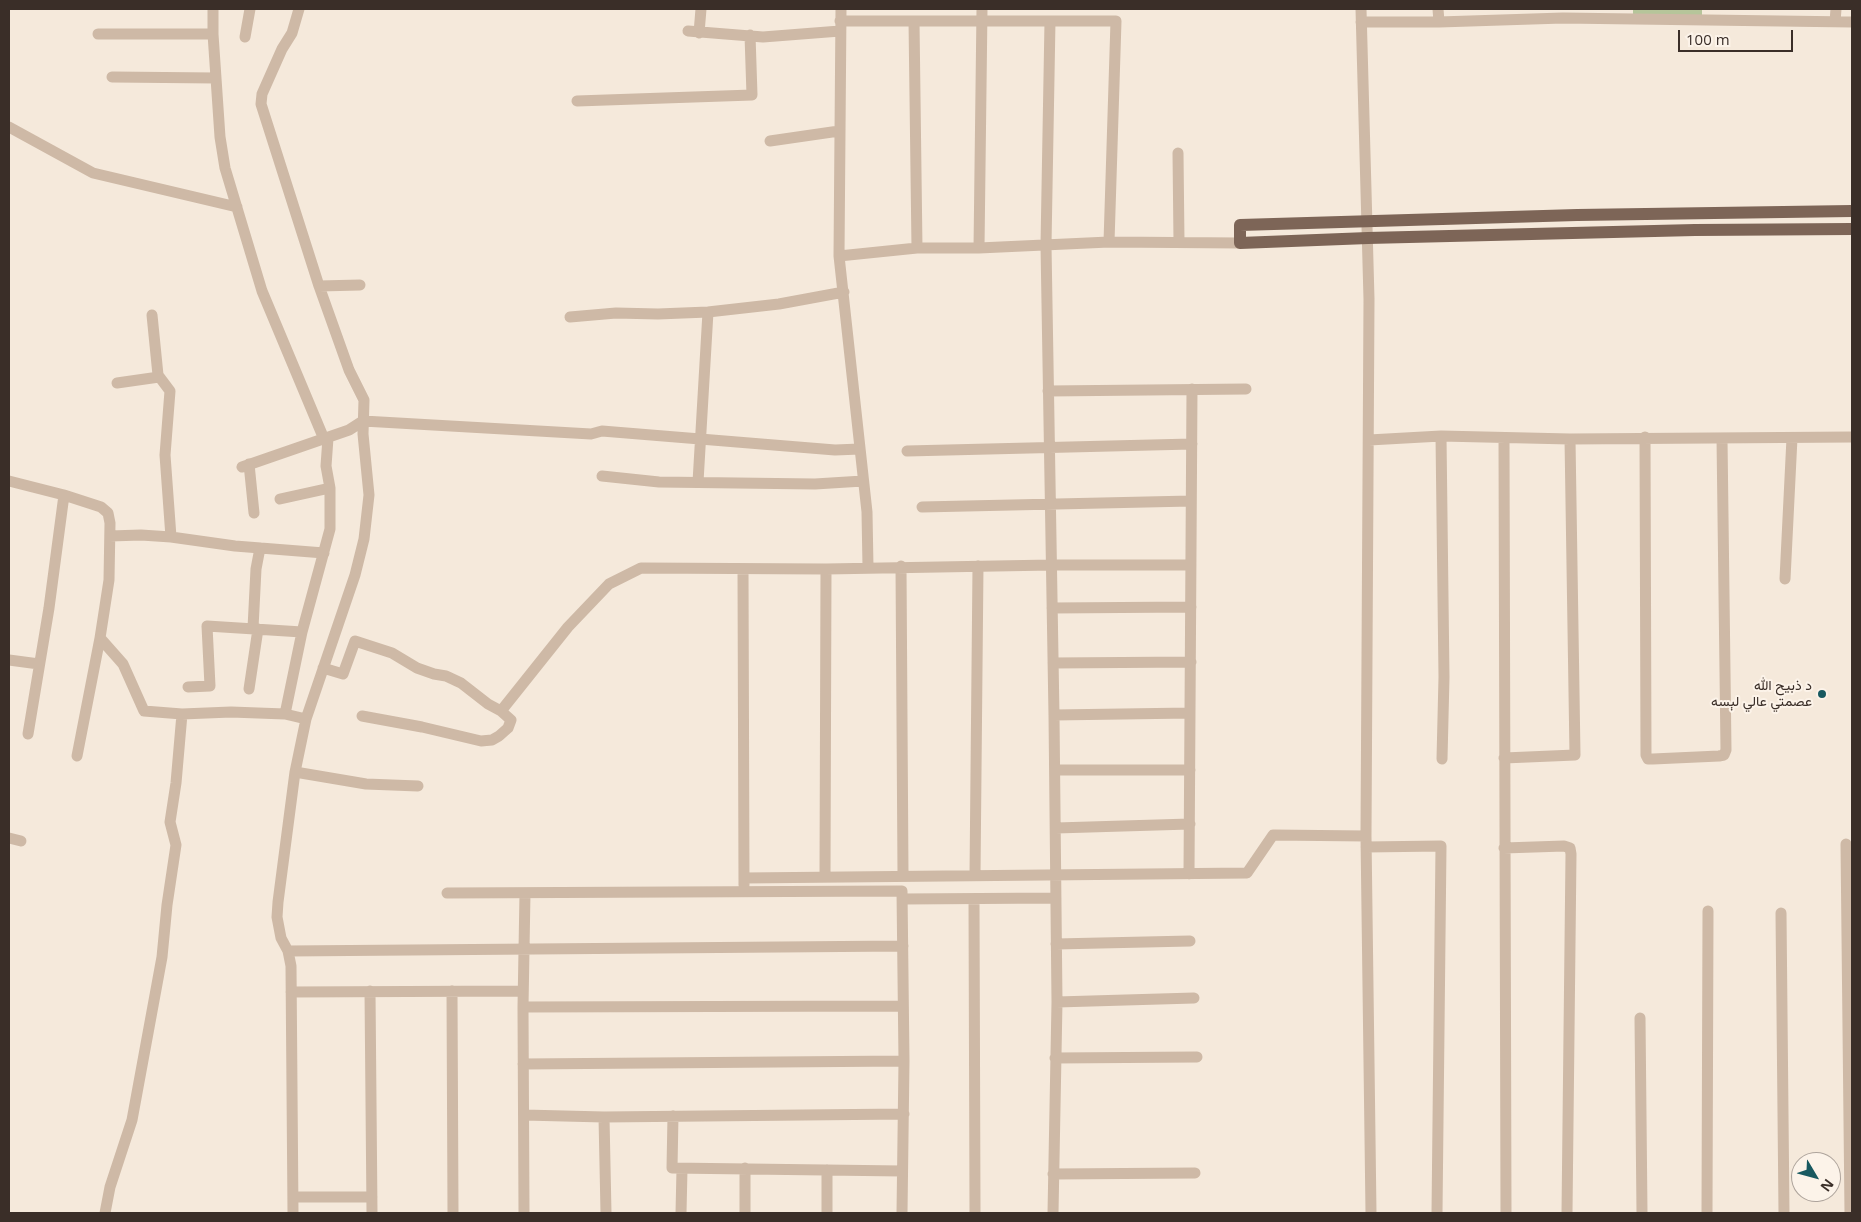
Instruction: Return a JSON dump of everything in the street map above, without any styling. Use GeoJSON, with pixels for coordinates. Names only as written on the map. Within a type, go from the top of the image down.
{"type":"FeatureCollection","features":[{"type":"Feature","properties":{"kind":"main road"},"geometry":{"type":"LineString","coordinates":[[1852,211],[1736,211],[1240,225],[1240,243],[1368,238],[1716,230],[1852,229]]}},
{"type":"Feature","properties":{"kind":"main road"},"geometry":{"type":"LineString","coordinates":[[1736,211],[1736,230]]}},
{"type":"Feature","properties":{"kind":"main road"},"geometry":{"type":"LineString","coordinates":[[1716,212],[1716,230]]}},
{"type":"Feature","properties":{"kind":"street"},"geometry":{"type":"LineString","coordinates":[[213,9],[220,137],[225,168],[262,291],[326,438],[326,466],[330,488],[330,529],[302,632],[285,714]]}},
{"type":"Feature","properties":{"kind":"street"},"geometry":{"type":"LineString","coordinates":[[245,37],[250,9]]}},
{"type":"Feature","properties":{"kind":"street"},"geometry":{"type":"LineString","coordinates":[[293,1213],[291,966],[277,917],[278,902],[295,772],[306,719],[355,575],[364,539],[369,495],[363,421],[364,400],[349,370],[319,286],[302,227],[261,104],[262,94],[282,49],[292,32],[299,9]]}},
{"type":"Feature","properties":{"kind":"street"},"geometry":{"type":"LineString","coordinates":[[701,9],[694,32],[762,37],[840,26],[914,21],[1116,21],[1109,242]]}},
{"type":"Feature","properties":{"kind":"street"},"geometry":{"type":"LineString","coordinates":[[841,9],[839,256],[866,512],[868,567]]}},
{"type":"Feature","properties":{"kind":"street"},"geometry":{"type":"LineString","coordinates":[[979,248],[982,9]]}},
{"type":"Feature","properties":{"kind":"street"},"geometry":{"type":"LineString","coordinates":[[1361,9],[1368,238],[1369,440],[1366,841],[1371,1213]]}},
{"type":"Feature","properties":{"kind":"street"},"geometry":{"type":"LineString","coordinates":[[1438,9],[1438,22]]}},
{"type":"Feature","properties":{"kind":"street"},"geometry":{"type":"LineString","coordinates":[[1702,9],[1702,21]]}},
{"type":"Feature","properties":{"kind":"street"},"geometry":{"type":"LineString","coordinates":[[1836,9],[1836,22]]}},
{"type":"Feature","properties":{"kind":"street"},"geometry":{"type":"LineString","coordinates":[[1361,22],[1438,22],[1495,15],[1563,13],[1633,14],[1702,21],[1774,14],[1836,22],[1852,22]]}},
{"type":"Feature","properties":{"kind":"street"},"geometry":{"type":"LineString","coordinates":[[1050,20],[1046,246],[1056,828],[1057,1002],[1053,1213]]}},
{"type":"Feature","properties":{"kind":"street"},"geometry":{"type":"LineString","coordinates":[[914,21],[916,248]]}},
{"type":"Feature","properties":{"kind":"street"},"geometry":{"type":"LineString","coordinates":[[98,34],[213,34]]}},
{"type":"Feature","properties":{"kind":"street"},"geometry":{"type":"LineString","coordinates":[[577,101],[752,95],[750,35]]}},
{"type":"Feature","properties":{"kind":"street"},"geometry":{"type":"LineString","coordinates":[[112,77],[216,78]]}},
{"type":"Feature","properties":{"kind":"street"},"geometry":{"type":"LineString","coordinates":[[9,127],[93,173],[237,207]]}},
{"type":"Feature","properties":{"kind":"street"},"geometry":{"type":"LineString","coordinates":[[770,141],[839,131]]}},
{"type":"Feature","properties":{"kind":"street"},"geometry":{"type":"LineString","coordinates":[[1178,152],[1178,242]]}},
{"type":"Feature","properties":{"kind":"street"},"geometry":{"type":"LineString","coordinates":[[839,256],[916,248],[1046,246],[1109,242],[1240,243]]}},
{"type":"Feature","properties":{"kind":"street"},"geometry":{"type":"LineString","coordinates":[[319,286],[360,286]]}},
{"type":"Feature","properties":{"kind":"street"},"geometry":{"type":"LineString","coordinates":[[570,317],[616,313],[708,312],[779,304],[844,292]]}},
{"type":"Feature","properties":{"kind":"street"},"geometry":{"type":"LineString","coordinates":[[698,482],[708,312]]}},
{"type":"Feature","properties":{"kind":"street"},"geometry":{"type":"LineString","coordinates":[[152,315],[159,378],[170,391],[164,455],[171,537]]}},
{"type":"Feature","properties":{"kind":"street"},"geometry":{"type":"LineString","coordinates":[[117,383],[159,378]]}},
{"type":"Feature","properties":{"kind":"street"},"geometry":{"type":"LineString","coordinates":[[1190,874],[1192,389]]}},
{"type":"Feature","properties":{"kind":"street"},"geometry":{"type":"LineString","coordinates":[[1048,391],[1246,389]]}},
{"type":"Feature","properties":{"kind":"street"},"geometry":{"type":"LineString","coordinates":[[254,513],[245,465],[349,430],[363,421],[591,434],[602,431],[836,450],[860,449]]}},
{"type":"Feature","properties":{"kind":"street"},"geometry":{"type":"LineString","coordinates":[[1369,440],[1442,436],[1570,439],[1852,437]]}},
{"type":"Feature","properties":{"kind":"street"},"geometry":{"type":"LineString","coordinates":[[1442,436],[1444,677],[1442,759]]}},
{"type":"Feature","properties":{"kind":"street"},"geometry":{"type":"LineString","coordinates":[[1504,438],[1506,1213]]}},
{"type":"Feature","properties":{"kind":"street"},"geometry":{"type":"LineString","coordinates":[[1645,438],[1646,756],[1648,759],[1653,759],[1724,756],[1726,750],[1722,438]]}},
{"type":"Feature","properties":{"kind":"street"},"geometry":{"type":"LineString","coordinates":[[1785,579],[1792,438]]}},
{"type":"Feature","properties":{"kind":"street"},"geometry":{"type":"LineString","coordinates":[[1504,758],[1574,755],[1570,439]]}},
{"type":"Feature","properties":{"kind":"street"},"geometry":{"type":"LineString","coordinates":[[907,451],[1192,444]]}},
{"type":"Feature","properties":{"kind":"street"},"geometry":{"type":"LineString","coordinates":[[602,476],[659,482],[814,484],[863,481]]}},
{"type":"Feature","properties":{"kind":"street"},"geometry":{"type":"LineString","coordinates":[[9,485],[64,495],[101,507],[108,513],[110,536],[109,580],[100,638],[77,756]]}},
{"type":"Feature","properties":{"kind":"street"},"geometry":{"type":"LineString","coordinates":[[280,499],[330,488]]}},
{"type":"Feature","properties":{"kind":"street"},"geometry":{"type":"LineString","coordinates":[[28,734],[49,608],[64,495]]}},
{"type":"Feature","properties":{"kind":"street"},"geometry":{"type":"LineString","coordinates":[[922,507],[1191,501]]}},
{"type":"Feature","properties":{"kind":"street"},"geometry":{"type":"LineString","coordinates":[[110,536],[141,535],[171,537],[260,548],[324,553]]}},
{"type":"Feature","properties":{"kind":"street"},"geometry":{"type":"LineString","coordinates":[[249,689],[255,629],[256,569],[260,548]]}},
{"type":"Feature","properties":{"kind":"street"},"geometry":{"type":"LineString","coordinates":[[501,711],[568,627],[609,584],[641,568],[826,569],[901,566],[1191,565]]}},
{"type":"Feature","properties":{"kind":"street"},"geometry":{"type":"LineString","coordinates":[[901,566],[903,876]]}},
{"type":"Feature","properties":{"kind":"street"},"geometry":{"type":"LineString","coordinates":[[975,875],[978,566]]}},
{"type":"Feature","properties":{"kind":"street"},"geometry":{"type":"LineString","coordinates":[[743,569],[744,892]]}},
{"type":"Feature","properties":{"kind":"street"},"geometry":{"type":"LineString","coordinates":[[825,876],[826,569]]}},
{"type":"Feature","properties":{"kind":"street"},"geometry":{"type":"LineString","coordinates":[[1052,608],[1191,607]]}},
{"type":"Feature","properties":{"kind":"street"},"geometry":{"type":"LineString","coordinates":[[188,687],[210,686],[207,626],[302,632]]}},
{"type":"Feature","properties":{"kind":"street"},"geometry":{"type":"LineString","coordinates":[[100,638],[123,664],[144,711],[182,714],[231,712],[285,714],[306,719]]}},
{"type":"Feature","properties":{"kind":"street"},"geometry":{"type":"LineString","coordinates":[[322,668],[343,674],[355,641],[392,653],[416,668],[446,676],[461,683],[511,720],[508,728],[492,740],[481,741],[422,727],[362,716]]}},
{"type":"Feature","properties":{"kind":"street"},"geometry":{"type":"LineString","coordinates":[[9,660],[39,664]]}},
{"type":"Feature","properties":{"kind":"street"},"geometry":{"type":"LineString","coordinates":[[1053,663],[1190,662]]}},
{"type":"Feature","properties":{"kind":"street"},"geometry":{"type":"LineString","coordinates":[[105,1213],[110,1187],[132,1120],[162,958],[167,904],[176,845],[170,822],[176,783],[182,714]]}},
{"type":"Feature","properties":{"kind":"street"},"geometry":{"type":"LineString","coordinates":[[1054,714],[1190,714]]}},
{"type":"Feature","properties":{"kind":"street"},"geometry":{"type":"LineString","coordinates":[[1055,770],[1190,770]]}},
{"type":"Feature","properties":{"kind":"street"},"geometry":{"type":"LineString","coordinates":[[295,772],[366,784],[418,786]]}},
{"type":"Feature","properties":{"kind":"street"},"geometry":{"type":"LineString","coordinates":[[1056,828],[1190,824]]}},
{"type":"Feature","properties":{"kind":"street"},"geometry":{"type":"LineString","coordinates":[[744,878],[1247,873],[1273,835],[1441,846],[1437,1213]]}},
{"type":"Feature","properties":{"kind":"street"},"geometry":{"type":"LineString","coordinates":[[9,838],[21,841]]}},
{"type":"Feature","properties":{"kind":"street"},"geometry":{"type":"LineString","coordinates":[[1846,844],[1850,1213]]}},
{"type":"Feature","properties":{"kind":"street"},"geometry":{"type":"LineString","coordinates":[[1504,848],[1564,846],[1570,848],[1567,1213]]}},
{"type":"Feature","properties":{"kind":"street"},"geometry":{"type":"LineString","coordinates":[[447,893],[902,891],[904,1006],[902,1213]]}},
{"type":"Feature","properties":{"kind":"street"},"geometry":{"type":"LineString","coordinates":[[524,893],[524,1213]]}},
{"type":"Feature","properties":{"kind":"street"},"geometry":{"type":"LineString","coordinates":[[974,898],[975,1213]]}},
{"type":"Feature","properties":{"kind":"street"},"geometry":{"type":"LineString","coordinates":[[903,899],[1056,898]]}},
{"type":"Feature","properties":{"kind":"street"},"geometry":{"type":"LineString","coordinates":[[1707,1213],[1708,910]]}},
{"type":"Feature","properties":{"kind":"street"},"geometry":{"type":"LineString","coordinates":[[1781,914],[1784,1213]]}},
{"type":"Feature","properties":{"kind":"street"},"geometry":{"type":"LineString","coordinates":[[1056,944],[1190,941]]}},
{"type":"Feature","properties":{"kind":"street"},"geometry":{"type":"LineString","coordinates":[[288,951],[903,946]]}},
{"type":"Feature","properties":{"kind":"street"},"geometry":{"type":"LineString","coordinates":[[370,991],[372,1213]]}},
{"type":"Feature","properties":{"kind":"street"},"geometry":{"type":"LineString","coordinates":[[452,991],[453,1213]]}},
{"type":"Feature","properties":{"kind":"street"},"geometry":{"type":"LineString","coordinates":[[291,992],[523,991]]}},
{"type":"Feature","properties":{"kind":"street"},"geometry":{"type":"LineString","coordinates":[[1057,1002],[1194,998]]}},
{"type":"Feature","properties":{"kind":"street"},"geometry":{"type":"LineString","coordinates":[[523,1006],[904,1006]]}},
{"type":"Feature","properties":{"kind":"street"},"geometry":{"type":"LineString","coordinates":[[1640,1018],[1642,1213]]}},
{"type":"Feature","properties":{"kind":"street"},"geometry":{"type":"LineString","coordinates":[[1055,1058],[1197,1057]]}},
{"type":"Feature","properties":{"kind":"street"},"geometry":{"type":"LineString","coordinates":[[523,1064],[904,1061]]}},
{"type":"Feature","properties":{"kind":"street"},"geometry":{"type":"LineString","coordinates":[[524,1115],[604,1118],[904,1114]]}},
{"type":"Feature","properties":{"kind":"street"},"geometry":{"type":"LineString","coordinates":[[673,1116],[672,1168],[902,1171]]}},
{"type":"Feature","properties":{"kind":"street"},"geometry":{"type":"LineString","coordinates":[[604,1118],[606,1213]]}},
{"type":"Feature","properties":{"kind":"street"},"geometry":{"type":"LineString","coordinates":[[745,1168],[745,1213]]}},
{"type":"Feature","properties":{"kind":"street"},"geometry":{"type":"LineString","coordinates":[[682,1169],[682,1213]]}},
{"type":"Feature","properties":{"kind":"street"},"geometry":{"type":"LineString","coordinates":[[827,1170],[827,1213]]}},
{"type":"Feature","properties":{"kind":"street"},"geometry":{"type":"LineString","coordinates":[[1053,1174],[1195,1173]]}},
{"type":"Feature","properties":{"kind":"street"},"geometry":{"type":"LineString","coordinates":[[293,1197],[372,1197]]}},
{"type":"Feature","properties":{"kind":"green space"},"geometry":{"type":"Polygon","coordinates":[[[1633,9],[1702,9],[1702,21],[1633,20],[1633,9]]]}},
{"type":"Feature","properties":{"kind":"place","name":"د ذبیح الله عصمتي عالي لېسه"},"geometry":{"type":"Point","coordinates":[1822,694]}}]}
